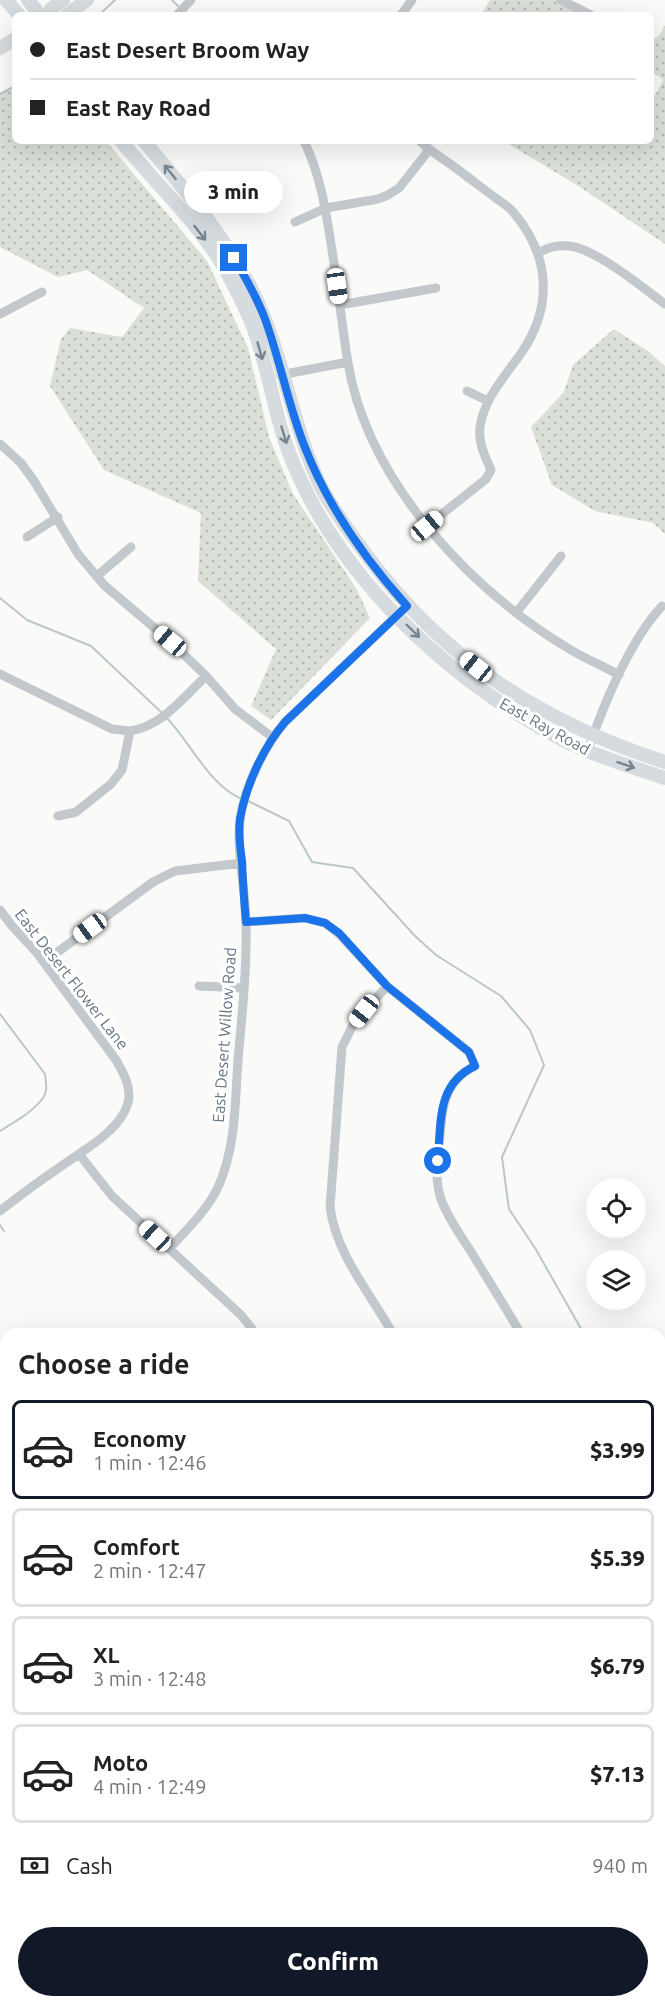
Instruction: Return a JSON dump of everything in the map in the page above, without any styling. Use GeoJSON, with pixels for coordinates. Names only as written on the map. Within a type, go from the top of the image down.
{"type":"FeatureCollection","features":[{"type":"Feature","properties":{"kind":"main road"},"geometry":{"type":"LineString","coordinates":[[6,0],[16,12]]}},
{"type":"Feature","properties":{"kind":"main road"},"geometry":{"type":"LineString","coordinates":[[28,0],[38,12]]}},
{"type":"Feature","properties":{"kind":"main road"},"geometry":{"type":"LineString","coordinates":[[50,12],[63,0]]}},
{"type":"Feature","properties":{"kind":"main road"},"geometry":{"type":"LineString","coordinates":[[72,12],[87,0]]}},
{"type":"Feature","properties":{"kind":"main road","name":"East Ray Road"},"geometry":{"type":"LineString","coordinates":[[124,144],[190,220],[224,267],[252,324],[288,450],[317,511],[342,549],[466,679],[568,742],[624,765],[665,778]]}},
{"type":"Feature","properties":{"kind":"main road","name":"East Ray Road"},"geometry":{"type":"LineString","coordinates":[[146,144],[199,208],[234,258],[250,286],[264,317],[303,444],[321,486],[354,538],[392,589],[402,610],[498,684],[538,708],[593,736],[665,762]]}},
{"type":"Feature","properties":{"kind":"street"},"geometry":{"type":"LineString","coordinates":[[561,0],[585,12]]}},
{"type":"Feature","properties":{"kind":"street"},"geometry":{"type":"LineString","coordinates":[[305,144],[320,178],[326,208],[348,362],[361,410],[372,439],[392,476],[427,526],[464,566],[516,613],[571,650],[619,675]]}},
{"type":"Feature","properties":{"kind":"street"},"geometry":{"type":"LineString","coordinates":[[423,144],[513,212],[532,239],[538,253],[544,284],[543,299],[532,336],[488,401],[480,428],[481,447],[491,470],[486,479],[427,526]]}},
{"type":"Feature","properties":{"kind":"street"},"geometry":{"type":"LineString","coordinates":[[295,222],[326,208],[378,200],[399,188],[429,150]]}},
{"type":"Feature","properties":{"kind":"street"},"geometry":{"type":"LineString","coordinates":[[538,253],[550,246],[571,246],[596,256],[665,304]]}},
{"type":"Feature","properties":{"kind":"street"},"geometry":{"type":"LineString","coordinates":[[340,305],[436,288]]}},
{"type":"Feature","properties":{"kind":"street"},"geometry":{"type":"LineString","coordinates":[[0,315],[42,292]]}},
{"type":"Feature","properties":{"kind":"street"},"geometry":{"type":"LineString","coordinates":[[267,379],[348,362]]}},
{"type":"Feature","properties":{"kind":"street"},"geometry":{"type":"LineString","coordinates":[[467,391],[488,401]]}},
{"type":"Feature","properties":{"kind":"street"},"geometry":{"type":"LineString","coordinates":[[0,444],[21,463],[58,517],[78,554],[97,576],[115,595],[170,641],[206,676],[236,710],[272,737]]}},
{"type":"Feature","properties":{"kind":"street"},"geometry":{"type":"LineString","coordinates":[[27,537],[58,517]]}},
{"type":"Feature","properties":{"kind":"street"},"geometry":{"type":"LineString","coordinates":[[97,576],[131,547]]}},
{"type":"Feature","properties":{"kind":"street"},"geometry":{"type":"LineString","coordinates":[[516,613],[561,556]]}},
{"type":"Feature","properties":{"kind":"street"},"geometry":{"type":"LineString","coordinates":[[588,750],[619,675],[652,616],[662,606]]}},
{"type":"Feature","properties":{"kind":"street","name":"East Desert Willow Road"},"geometry":{"type":"LineString","coordinates":[[169,1249],[209,1204],[219,1185],[229,1154],[244,988],[246,922],[240,820],[251,783],[272,737],[285,722],[402,610]]}},
{"type":"Feature","properties":{"kind":"street"},"geometry":{"type":"LineString","coordinates":[[0,674],[112,729],[130,731],[142,729],[159,720],[206,676]]}},
{"type":"Feature","properties":{"kind":"street"},"geometry":{"type":"LineString","coordinates":[[58,816],[76,812],[111,784],[122,770],[130,731]]}},
{"type":"Feature","properties":{"kind":"street"},"geometry":{"type":"LineString","coordinates":[[44,962],[153,882],[175,871],[242,863]]}},
{"type":"Feature","properties":{"kind":"street","name":"East Desert Flower Lane"},"geometry":{"type":"LineString","coordinates":[[0,910],[44,962],[116,1060],[125,1076],[129,1100],[123,1115],[79,1154]]}},
{"type":"Feature","properties":{"kind":"street"},"geometry":{"type":"LineString","coordinates":[[246,922],[305,918],[325,923],[339,933],[387,986],[469,1052],[475,1066],[463,1072],[445,1096],[437,1177],[441,1198],[454,1225],[516,1328]]}},
{"type":"Feature","properties":{"kind":"street"},"geometry":{"type":"LineString","coordinates":[[199,986],[244,988]]}},
{"type":"Feature","properties":{"kind":"street"},"geometry":{"type":"LineString","coordinates":[[387,986],[354,1023],[342,1047],[330,1206],[332,1223],[338,1241],[389,1328]]}},
{"type":"Feature","properties":{"kind":"street"},"geometry":{"type":"LineString","coordinates":[[0,1211],[79,1154],[112,1197],[241,1315],[251,1328]]}},
{"type":"Feature","properties":{"kind":"green space"},"geometry":{"type":"Polygon","coordinates":[[[490,0],[561,0],[585,12],[483,12],[490,0]]]}},
{"type":"Feature","properties":{"kind":"green space"},"geometry":{"type":"Polygon","coordinates":[[[665,25],[665,244],[583,189],[509,144],[654,144],[654,97],[663,80],[654,73],[654,38],[659,36],[665,25]]]}},
{"type":"Feature","properties":{"kind":"green space"},"geometry":{"type":"Polygon","coordinates":[[[12,88],[12,144],[109,144],[207,261],[248,348],[269,437],[293,494],[356,588],[370,618],[271,720],[251,706],[276,649],[198,581],[201,513],[104,470],[50,386],[61,339],[70,328],[122,337],[144,308],[87,270],[58,277],[0,247],[0,94],[12,88]]]}},
{"type":"Feature","properties":{"kind":"green space"},"geometry":{"type":"Polygon","coordinates":[[[614,329],[649,352],[665,366],[665,534],[653,523],[595,511],[552,485],[531,427],[564,392],[573,365],[614,329]]]}},
{"type":"Feature","properties":{"kind":"waterway"},"geometry":{"type":"LineString","coordinates":[[102,12],[115,0]]}},
{"type":"Feature","properties":{"kind":"waterway"},"geometry":{"type":"LineString","coordinates":[[172,0],[178,6]]}},
{"type":"Feature","properties":{"kind":"waterway"},"geometry":{"type":"LineString","coordinates":[[0,94],[12,88]]}},
{"type":"Feature","properties":{"kind":"waterway"},"geometry":{"type":"LineString","coordinates":[[0,598],[27,620],[91,646],[161,712]]}},
{"type":"Feature","properties":{"kind":"waterway"},"geometry":{"type":"LineString","coordinates":[[165,716],[210,774],[230,793],[242,799]]}},
{"type":"Feature","properties":{"kind":"waterway"},"geometry":{"type":"LineString","coordinates":[[248,801],[289,821],[312,862],[353,868],[415,936],[436,955],[501,996],[530,1030],[544,1065],[502,1157],[509,1209],[535,1248],[581,1328]]}},
{"type":"Feature","properties":{"kind":"waterway"},"geometry":{"type":"LineString","coordinates":[[0,1014],[45,1074],[46,1086],[45,1095],[34,1108],[0,1131]]}},
{"type":"Feature","properties":{"kind":"waterway"},"geometry":{"type":"LineString","coordinates":[[0,1225],[4,1231]]}},
{"type":"Feature","properties":{"kind":"route"},"geometry":{"type":"LineString","coordinates":[[234,258],[264,317],[294,418],[321,486],[354,538],[407,606],[272,737],[251,783],[240,820],[246,922],[305,918],[325,923],[339,933],[387,986],[469,1052],[475,1066],[463,1072],[445,1096],[438,1161]]}}]}
